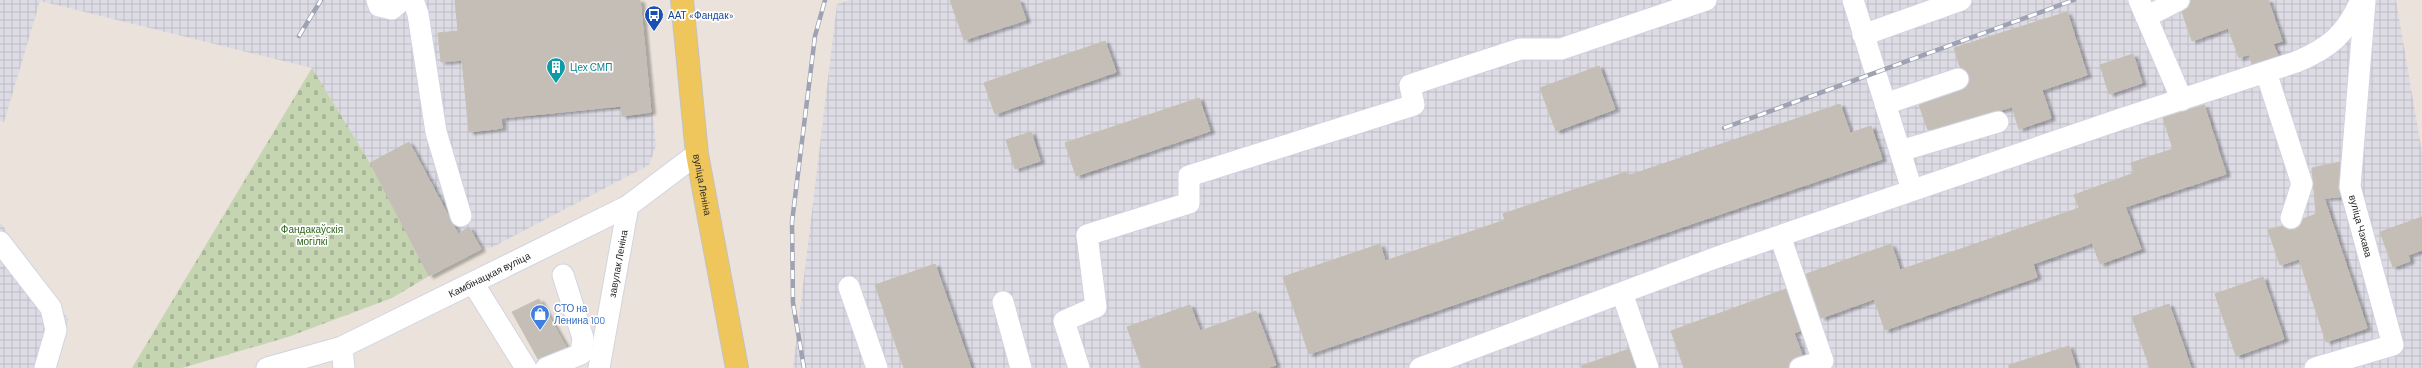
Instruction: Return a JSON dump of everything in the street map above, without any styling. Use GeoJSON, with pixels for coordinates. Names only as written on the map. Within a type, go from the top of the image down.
{"type":"FeatureCollection","features":[{"type":"Feature","properties":{"kind":"main road","name":"вуліца Леніна"},"geometry":{"type":"LineString","coordinates":[[682,0],[697,154],[737,368]]}},
{"type":"Feature","properties":{"kind":"street"},"geometry":{"type":"LineString","coordinates":[[377,0],[379,6],[392,9],[402,2],[402,0]]}},
{"type":"Feature","properties":{"kind":"street"},"geometry":{"type":"LineString","coordinates":[[413,0],[418,14],[436,132],[461,216]]}},
{"type":"Feature","properties":{"kind":"street"},"geometry":{"type":"LineString","coordinates":[[1853,0],[1912,190]]}},
{"type":"Feature","properties":{"kind":"street"},"geometry":{"type":"LineString","coordinates":[[1864,35],[1961,0]]}},
{"type":"Feature","properties":{"kind":"street"},"geometry":{"type":"LineString","coordinates":[[2179,0],[2143,9],[2182,100]]}},
{"type":"Feature","properties":{"kind":"street"},"geometry":{"type":"LineString","coordinates":[[1420,368],[1780,236],[1912,190],[2266,72],[2317,53],[2334,41],[2343,32],[2361,0]]}},
{"type":"Feature","properties":{"kind":"street","name":"вуліца Чэхава"},"geometry":{"type":"LineString","coordinates":[[2315,368],[2393,344],[2350,187],[2365,0]]}},
{"type":"Feature","properties":{"kind":"street"},"geometry":{"type":"LineString","coordinates":[[1079,368],[1064,321],[1096,307],[1087,235],[1189,203],[1189,176],[1414,105],[1410,85],[1520,49],[1561,49],[1699,1]]}},
{"type":"Feature","properties":{"kind":"street"},"geometry":{"type":"LineString","coordinates":[[2266,72],[2302,184],[2291,218]]}},
{"type":"Feature","properties":{"kind":"street"},"geometry":{"type":"LineString","coordinates":[[1885,104],[1958,79]]}},
{"type":"Feature","properties":{"kind":"street"},"geometry":{"type":"LineString","coordinates":[[1900,151],[1998,122]]}},
{"type":"Feature","properties":{"kind":"street","name":"Камбінацкая вуліца"},"geometry":{"type":"LineString","coordinates":[[268,368],[342,347],[628,206],[697,154]]}},
{"type":"Feature","properties":{"kind":"street","name":"завулак Леніна"},"geometry":{"type":"LineString","coordinates":[[599,368],[628,206]]}},
{"type":"Feature","properties":{"kind":"street"},"geometry":{"type":"LineString","coordinates":[[1780,236],[1823,361],[1800,368]]}},
{"type":"Feature","properties":{"kind":"street"},"geometry":{"type":"LineString","coordinates":[[0,242],[51,308],[56,330],[45,368]]}},
{"type":"Feature","properties":{"kind":"street"},"geometry":{"type":"LineString","coordinates":[[546,368],[581,354],[583,338],[563,275]]}},
{"type":"Feature","properties":{"kind":"street"},"geometry":{"type":"LineString","coordinates":[[473,283],[526,368]]}},
{"type":"Feature","properties":{"kind":"street"},"geometry":{"type":"LineString","coordinates":[[849,287],[877,368]]}},
{"type":"Feature","properties":{"kind":"street"},"geometry":{"type":"LineString","coordinates":[[1622,293],[1648,368]]}},
{"type":"Feature","properties":{"kind":"street"},"geometry":{"type":"LineString","coordinates":[[1003,302],[1021,368]]}},
{"type":"Feature","properties":{"kind":"street"},"geometry":{"type":"LineString","coordinates":[[342,347],[344,368]]}},
{"type":"Feature","properties":{"kind":"shaded area"},"geometry":{"type":"Polygon","coordinates":[[[0,0],[640,0],[656,146],[649,165],[493,247],[481,249],[429,276],[370,163],[312,68],[40,1],[4,122],[0,121],[0,0]]]}},
{"type":"Feature","properties":{"kind":"shaded area"},"geometry":{"type":"Polygon","coordinates":[[[850,0],[2396,0],[2422,153],[2422,368],[793,368],[837,4],[850,0]]]}},
{"type":"Feature","properties":{"kind":"shaded area"},"geometry":{"type":"Polygon","coordinates":[[[0,222],[68,319],[56,368],[0,368],[0,222]]]}},
{"type":"Feature","properties":{"kind":"green space","name":"Фандакаўскія могілкі"},"geometry":{"type":"Polygon","coordinates":[[[312,68],[370,163],[429,276],[392,298],[288,337],[182,368],[132,368],[312,68]]]}},
{"type":"Feature","properties":{"kind":"building","name":"Цех СМП"},"geometry":{"type":"Polygon","coordinates":[[[455,0],[640,0],[651,112],[622,116],[621,106],[501,118],[502,128],[469,132],[462,60],[441,62],[438,33],[458,31],[455,0]]]}},
{"type":"Feature","properties":{"kind":"building"},"geometry":{"type":"Polygon","coordinates":[[[950,0],[1019,0],[1026,20],[964,40],[950,0]]]}},
{"type":"Feature","properties":{"kind":"building"},"geometry":{"type":"Polygon","coordinates":[[[2191,0],[2268,0],[2282,41],[2273,44],[2278,55],[2252,64],[2249,54],[2239,58],[2228,28],[2192,41],[2182,12],[2189,7],[2191,0]]]}},
{"type":"Feature","properties":{"kind":"building"},"geometry":{"type":"Polygon","coordinates":[[[2067,12],[2087,75],[2042,90],[2051,118],[2019,129],[2012,107],[1928,130],[1919,105],[1962,90],[1970,82],[1966,70],[1960,67],[1954,48],[2067,12]]]}},
{"type":"Feature","properties":{"kind":"building"},"geometry":{"type":"Polygon","coordinates":[[[1105,41],[1116,72],[995,114],[984,83],[1105,41]]]}},
{"type":"Feature","properties":{"kind":"building"},"geometry":{"type":"Polygon","coordinates":[[[2133,54],[2142,83],[2109,94],[2100,65],[2133,54]]]}},
{"type":"Feature","properties":{"kind":"building"},"geometry":{"type":"Polygon","coordinates":[[[1599,66],[1615,109],[1556,131],[1540,88],[1599,66]]]}},
{"type":"Feature","properties":{"kind":"building"},"geometry":{"type":"Polygon","coordinates":[[[1199,98],[1210,131],[1076,176],[1065,143],[1199,98]]]}},
{"type":"Feature","properties":{"kind":"building"},"geometry":{"type":"Polygon","coordinates":[[[1840,104],[1850,133],[1871,126],[1882,159],[1309,354],[1283,277],[1380,244],[1385,261],[1505,220],[1503,214],[1626,172],[1627,176],[1840,104]]]}},
{"type":"Feature","properties":{"kind":"building"},"geometry":{"type":"Polygon","coordinates":[[[2204,105],[2226,174],[2125,207],[2141,249],[2100,264],[2092,243],[2033,264],[2037,277],[1885,330],[1874,299],[1821,318],[1806,274],[1891,244],[1900,270],[2079,208],[2074,195],[2134,173],[2131,163],[2173,149],[2163,118],[2204,105]]]}},
{"type":"Feature","properties":{"kind":"building"},"geometry":{"type":"Polygon","coordinates":[[[1031,132],[1040,161],[1015,169],[1006,140],[1031,132]]]}},
{"type":"Feature","properties":{"kind":"building"},"geometry":{"type":"Polygon","coordinates":[[[409,142],[458,234],[469,227],[481,249],[429,276],[370,163],[409,142]]]}},
{"type":"Feature","properties":{"kind":"building"},"geometry":{"type":"Polygon","coordinates":[[[2340,162],[2338,186],[2340,197],[2324,198],[2367,328],[2326,342],[2299,259],[2280,265],[2268,230],[2282,226],[2287,229],[2294,230],[2299,227],[2303,219],[2316,214],[2312,168],[2340,162]]]}},
{"type":"Feature","properties":{"kind":"building"},"geometry":{"type":"Polygon","coordinates":[[[2422,217],[2422,250],[2408,255],[2410,261],[2393,267],[2380,232],[2422,217]]]}},
{"type":"Feature","properties":{"kind":"building"},"geometry":{"type":"Polygon","coordinates":[[[935,264],[971,368],[904,368],[875,285],[935,264]]]}},
{"type":"Feature","properties":{"kind":"building"},"geometry":{"type":"Polygon","coordinates":[[[2263,277],[2284,339],[2236,356],[2215,294],[2263,277]]]}},
{"type":"Feature","properties":{"kind":"building"},"geometry":{"type":"Polygon","coordinates":[[[1786,289],[1800,331],[1794,333],[1802,355],[1792,360],[1788,368],[1684,368],[1671,331],[1786,289]]]}},
{"type":"Feature","properties":{"kind":"building","name":"СТО на Ленина 100"},"geometry":{"type":"Polygon","coordinates":[[[539,299],[566,347],[538,359],[512,312],[539,299]]]}},
{"type":"Feature","properties":{"kind":"building"},"geometry":{"type":"Polygon","coordinates":[[[2169,304],[2191,368],[2150,368],[2132,317],[2169,304]]]}},
{"type":"Feature","properties":{"kind":"building"},"geometry":{"type":"Polygon","coordinates":[[[1190,305],[1200,331],[1256,311],[1276,365],[1266,368],[1142,368],[1127,327],[1190,305]]]}},
{"type":"Feature","properties":{"kind":"building"},"geometry":{"type":"Polygon","coordinates":[[[2069,346],[2076,368],[2009,368],[2009,365],[2069,346]]]}},
{"type":"Feature","properties":{"kind":"building"},"geometry":{"type":"Polygon","coordinates":[[[1629,349],[1635,368],[1582,368],[1581,366],[1629,349]]]}},
{"type":"Feature","properties":{"kind":"railway"},"geometry":{"type":"LineString","coordinates":[[299,36],[321,0]]}},
{"type":"Feature","properties":{"kind":"railway"},"geometry":{"type":"LineString","coordinates":[[804,368],[793,303],[792,222],[815,36],[825,0]]}},
{"type":"Feature","properties":{"kind":"railway"},"geometry":{"type":"LineString","coordinates":[[1724,128],[2074,0]]}},
{"type":"Feature","properties":{"kind":"place","name":"ААТ «Фандак»"},"geometry":{"type":"Point","coordinates":[654,32]}},
{"type":"Feature","properties":{"kind":"place","name":"Цех СМП"},"geometry":{"type":"Point","coordinates":[556,84]}},
{"type":"Feature","properties":{"kind":"place","name":"СТО на Ленина 100"},"geometry":{"type":"Point","coordinates":[540,331]}}]}
